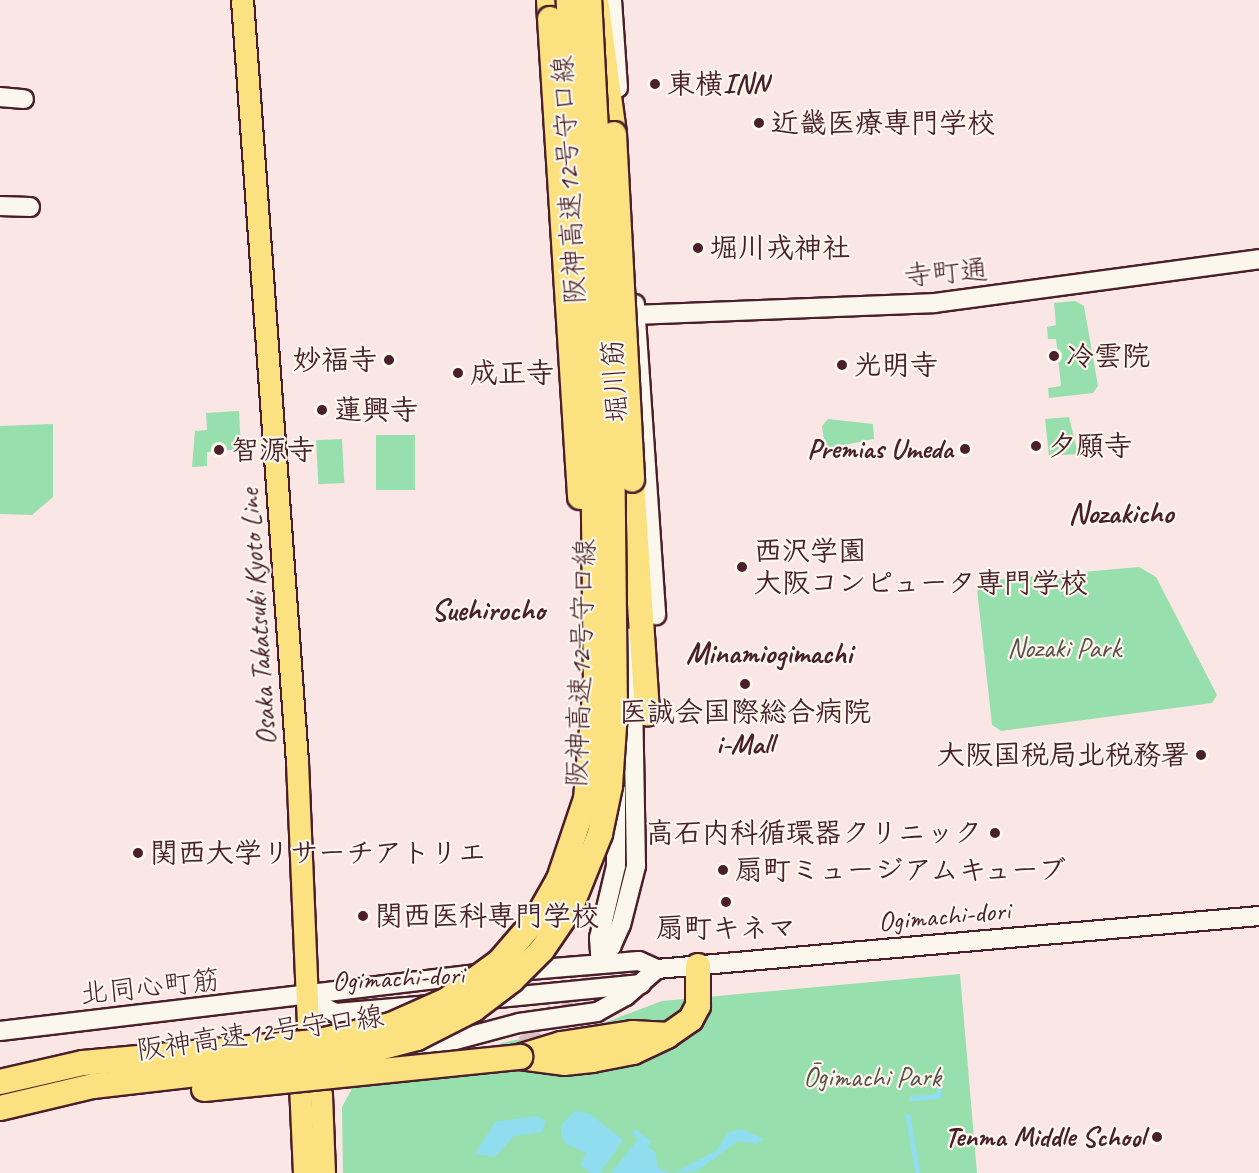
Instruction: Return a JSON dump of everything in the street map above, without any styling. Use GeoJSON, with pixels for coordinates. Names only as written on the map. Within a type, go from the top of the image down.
{"type":"FeatureCollection","features":[{"type":"Feature","properties":{"kind":"highway","name":"阪神高速12号守口線"},"geometry":{"type":"LineString","coordinates":[[0,1082],[91,1062],[341,1038],[391,1025],[447,1000],[509,951],[537,918],[565,867],[585,799],[593,712],[596,597],[593,436],[569,0]]}},
{"type":"Feature","properties":{"kind":"highway","name":"阪神高速12号守口線"},"geometry":{"type":"LineString","coordinates":[[0,1108],[93,1086],[326,1060],[417,1038],[474,1009],[512,980],[552,936],[585,880],[610,786],[615,651],[611,413],[589,0]]}},
{"type":"Feature","properties":{"kind":"highway"},"geometry":{"type":"LineString","coordinates":[[596,0],[614,134],[636,560],[647,714]]}},
{"type":"Feature","properties":{"kind":"highway"},"geometry":{"type":"LineString","coordinates":[[550,9],[593,712]]}},
{"type":"Feature","properties":{"kind":"highway"},"geometry":{"type":"LineString","coordinates":[[93,1086],[142,1092],[194,1089],[520,1057],[667,1036],[691,1019],[698,1006],[698,966]]}},
{"type":"Feature","properties":{"kind":"main road","name":"Osaka Takatsuki Kyoto Line"},"geometry":{"type":"LineString","coordinates":[[242,0],[297,762],[309,1051],[321,1095],[324,1173]]}},
{"type":"Feature","properties":{"kind":"main road","name":"Osaka Takatsuki Kyoto Line"},"geometry":{"type":"LineString","coordinates":[[304,1173],[300,1085],[309,1051]]}},
{"type":"Feature","properties":{"kind":"street"},"geometry":{"type":"LineString","coordinates":[[581,0],[599,318],[617,829],[614,884],[599,938],[600,953],[610,947],[621,925],[636,866],[631,677],[636,560]]}},
{"type":"Feature","properties":{"kind":"street","name":"堀川筋"},"geometry":{"type":"LineString","coordinates":[[612,0],[656,615]]}},
{"type":"Feature","properties":{"kind":"street"},"geometry":{"type":"LineString","coordinates":[[0,98],[24,99]]}},
{"type":"Feature","properties":{"kind":"street"},"geometry":{"type":"LineString","coordinates":[[590,145],[627,208]]}},
{"type":"Feature","properties":{"kind":"street"},"geometry":{"type":"LineString","coordinates":[[0,206],[30,207]]}},
{"type":"Feature","properties":{"kind":"street","name":"寺町通"},"geometry":{"type":"LineString","coordinates":[[556,322],[636,314],[935,303],[1259,260]]}},
{"type":"Feature","properties":{"kind":"street","name":"Ogimachi-dori"},"geometry":{"type":"LineString","coordinates":[[657,969],[1259,916]]}},
{"type":"Feature","properties":{"kind":"street","name":"北同心町筋"},"geometry":{"type":"LineString","coordinates":[[0,1031],[306,998],[476,975],[639,961],[657,969]]}},
{"type":"Feature","properties":{"kind":"street"},"geometry":{"type":"LineString","coordinates":[[321,1095],[330,1081],[352,1068],[528,1021],[597,1012],[641,984],[657,969]]}},
{"type":"Feature","properties":{"kind":"street","name":"Ogimachi-dori"},"geometry":{"type":"LineString","coordinates":[[306,998],[335,1013],[419,1003],[447,1006],[489,999],[641,984]]}},
{"type":"Feature","properties":{"kind":"street"},"geometry":{"type":"LineString","coordinates":[[429,1048],[454,1022],[489,999]]}},
{"type":"Feature","properties":{"kind":"street"},"geometry":{"type":"LineString","coordinates":[[0,1097],[96,1076],[275,1063],[309,1051],[386,1033],[447,1006]]}},
{"type":"Feature","properties":{"kind":"green space"},"geometry":{"type":"Polygon","coordinates":[[[1075,301],[1084,306],[1098,386],[1093,393],[1049,398],[1048,388],[1061,386],[1056,339],[1048,339],[1047,327],[1056,325],[1054,303],[1075,301]]]}},
{"type":"Feature","properties":{"kind":"green space"},"geometry":{"type":"Polygon","coordinates":[[[239,411],[241,449],[207,452],[207,466],[192,467],[195,431],[207,430],[206,413],[239,411]]]}},
{"type":"Feature","properties":{"kind":"green space"},"geometry":{"type":"Polygon","coordinates":[[[1069,417],[1078,454],[1049,456],[1045,419],[1069,417]]]}},
{"type":"Feature","properties":{"kind":"green space"},"geometry":{"type":"Polygon","coordinates":[[[828,419],[873,424],[874,439],[825,449],[822,426],[828,419]]]}},
{"type":"Feature","properties":{"kind":"green space"},"geometry":{"type":"Polygon","coordinates":[[[53,424],[53,497],[32,515],[0,514],[0,426],[53,424]]]}},
{"type":"Feature","properties":{"kind":"green space"},"geometry":{"type":"Polygon","coordinates":[[[376,435],[415,435],[415,490],[376,490],[376,435]]]}},
{"type":"Feature","properties":{"kind":"green space"},"geometry":{"type":"Polygon","coordinates":[[[342,439],[344,483],[318,484],[316,440],[342,439]]]}},
{"type":"Feature","properties":{"kind":"green space","name":"Nozaki Park"},"geometry":{"type":"Polygon","coordinates":[[[1139,567],[1156,577],[1217,695],[1212,703],[1001,731],[992,725],[977,589],[983,581],[1139,567]]]}},
{"type":"Feature","properties":{"kind":"green space","name":"Ōgimachi Park"},"geometry":{"type":"Polygon","coordinates":[[[960,974],[977,1173],[343,1173],[342,1107],[354,1085],[510,1041],[593,1027],[662,1001],[960,974]]]}},
{"type":"Feature","properties":{"kind":"water"},"geometry":{"type":"Polygon","coordinates":[[[575,1111],[590,1114],[623,1140],[600,1173],[590,1173],[580,1165],[586,1153],[566,1144],[561,1135],[561,1125],[575,1111]]]}},
{"type":"Feature","properties":{"kind":"water"},"geometry":{"type":"Polygon","coordinates":[[[536,1116],[546,1121],[542,1132],[514,1136],[495,1157],[475,1154],[495,1122],[536,1116]]]}},
{"type":"Feature","properties":{"kind":"water"},"geometry":{"type":"Polygon","coordinates":[[[635,1129],[652,1142],[647,1146],[655,1152],[658,1168],[670,1173],[611,1173],[638,1139],[632,1134],[635,1129]]]}},
{"type":"Feature","properties":{"kind":"water"},"geometry":{"type":"Polygon","coordinates":[[[742,1129],[764,1139],[757,1144],[738,1141],[697,1171],[674,1173],[717,1150],[728,1132],[742,1129]]]}},
{"type":"Feature","properties":{"kind":"waterway"},"geometry":{"type":"LineString","coordinates":[[911,1098],[938,1096],[939,1090]]}},
{"type":"Feature","properties":{"kind":"waterway"},"geometry":{"type":"LineString","coordinates":[[908,1116],[918,1173]]}},
{"type":"Feature","properties":{"kind":"tunnel"},"geometry":{"type":"LineString","coordinates":[[525,1044],[568,998],[599,954]]}},
{"type":"Feature","properties":{"kind":"place","name":"東横INN"},"geometry":{"type":"Point","coordinates":[655,84]}},
{"type":"Feature","properties":{"kind":"place","name":"近畿医療専門学校"},"geometry":{"type":"Point","coordinates":[759,123]}},
{"type":"Feature","properties":{"kind":"place","name":"堀川戎神社"},"geometry":{"type":"Point","coordinates":[698,248]}},
{"type":"Feature","properties":{"kind":"place","name":"冷雲院"},"geometry":{"type":"Point","coordinates":[1054,356]}},
{"type":"Feature","properties":{"kind":"place","name":"妙福寺"},"geometry":{"type":"Point","coordinates":[389,360]}},
{"type":"Feature","properties":{"kind":"place","name":"光明寺"},"geometry":{"type":"Point","coordinates":[842,365]}},
{"type":"Feature","properties":{"kind":"place","name":"成正寺"},"geometry":{"type":"Point","coordinates":[458,373]}},
{"type":"Feature","properties":{"kind":"place","name":"蓮興寺"},"geometry":{"type":"Point","coordinates":[322,410]}},
{"type":"Feature","properties":{"kind":"place","name":"夕願寺"},"geometry":{"type":"Point","coordinates":[1036,446]}},
{"type":"Feature","properties":{"kind":"place","name":"Premias Umeda"},"geometry":{"type":"Point","coordinates":[965,449]}},
{"type":"Feature","properties":{"kind":"place","name":"智源寺"},"geometry":{"type":"Point","coordinates":[219,450]}},
{"type":"Feature","properties":{"kind":"place","name":"西沢学園 大阪コンピュータ専門学校"},"geometry":{"type":"Point","coordinates":[742,567]}},
{"type":"Feature","properties":{"kind":"place","name":"医誠会国際総合病院 i-Mall"},"geometry":{"type":"Point","coordinates":[745,684]}},
{"type":"Feature","properties":{"kind":"place","name":"大阪国税局北税務署"},"geometry":{"type":"Point","coordinates":[1201,755]}},
{"type":"Feature","properties":{"kind":"place","name":"高石内科循環器クリニック"},"geometry":{"type":"Point","coordinates":[995,833]}},
{"type":"Feature","properties":{"kind":"place","name":"関西大学リサーチアトリエ"},"geometry":{"type":"Point","coordinates":[138,853]}},
{"type":"Feature","properties":{"kind":"place","name":"扇町ミュージアムキューブ"},"geometry":{"type":"Point","coordinates":[723,870]}},
{"type":"Feature","properties":{"kind":"place","name":"扇町キネマ"},"geometry":{"type":"Point","coordinates":[726,902]}},
{"type":"Feature","properties":{"kind":"place","name":"関西医科専門学校"},"geometry":{"type":"Point","coordinates":[363,916]}},
{"type":"Feature","properties":{"kind":"place","name":"Tenma Middle School"},"geometry":{"type":"Point","coordinates":[1157,1137]}},
{"type":"Feature","properties":{"kind":"district","name":"Nozakicho"},"geometry":{"type":"Point","coordinates":[1121,513]}},
{"type":"Feature","properties":{"kind":"district","name":"Suehirocho"},"geometry":{"type":"Point","coordinates":[488,610]}},
{"type":"Feature","properties":{"kind":"district","name":"Minamiogimachi"},"geometry":{"type":"Point","coordinates":[769,653]}}]}
